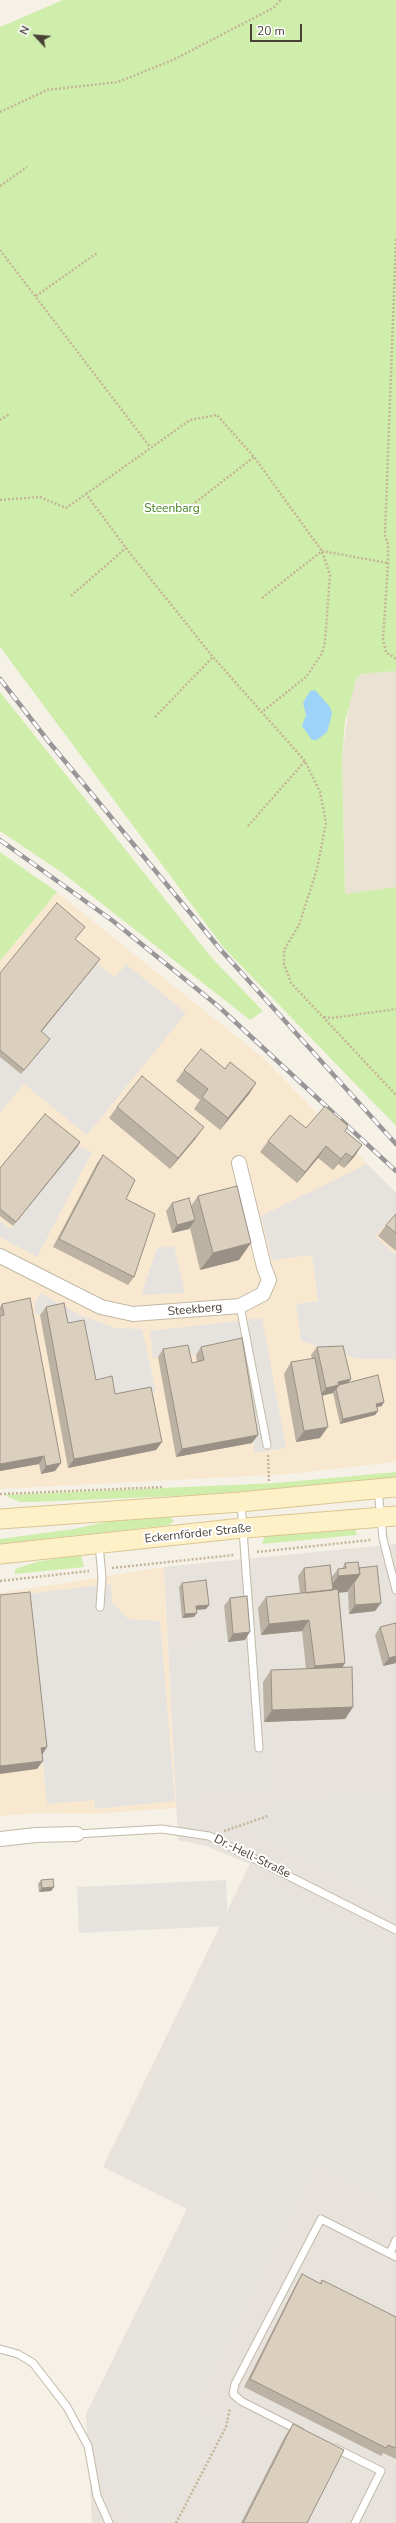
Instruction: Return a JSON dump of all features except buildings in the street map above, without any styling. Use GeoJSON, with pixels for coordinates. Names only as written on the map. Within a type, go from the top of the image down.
{"type":"FeatureCollection","features":[{"type":"Feature","properties":{"kind":"main road"},"geometry":{"type":"LineString","coordinates":[[2,1515],[240,1502],[387,1488]]}},
{"type":"Feature","properties":{"kind":"main road","name":"Eckernförder Straße"},"geometry":{"type":"LineString","coordinates":[[0,1554],[242,1529],[388,1516]]}},
{"type":"Feature","properties":{"kind":"street","name":"Steekberg"},"geometry":{"type":"LineString","coordinates":[[0,1256],[101,1307],[133,1314],[240,1306],[263,1294],[270,1280],[264,1267],[239,1163]]}},
{"type":"Feature","properties":{"kind":"street","name":"Dr.-Hell-Straße"},"geometry":{"type":"LineString","coordinates":[[0,1839],[36,1834],[77,1834]]}},
{"type":"Feature","properties":{"kind":"lane"},"geometry":{"type":"LineString","coordinates":[[240,1306],[267,1445]]}},
{"type":"Feature","properties":{"kind":"lane"},"geometry":{"type":"LineString","coordinates":[[387,1488],[388,1516],[383,1539],[396,1590]]}},
{"type":"Feature","properties":{"kind":"lane"},"geometry":{"type":"LineString","coordinates":[[240,1502],[259,1748]]}},
{"type":"Feature","properties":{"kind":"lane"},"geometry":{"type":"LineString","coordinates":[[99,1544],[101,1569],[100,1607]]}},
{"type":"Feature","properties":{"kind":"lane","name":"Dr.-Hell-Straße"},"geometry":{"type":"LineString","coordinates":[[77,1834],[162,1829],[209,1836],[396,1930]]}},
{"type":"Feature","properties":{"kind":"lane"},"geometry":{"type":"LineString","coordinates":[[311,2436],[241,2401],[234,2394],[235,2384],[321,2219],[393,2255],[396,2240]]}},
{"type":"Feature","properties":{"kind":"lane"},"geometry":{"type":"LineString","coordinates":[[0,2349],[18,2354],[33,2363],[67,2407],[88,2446],[97,2496],[108,2522]]}},
{"type":"Feature","properties":{"kind":"lane"},"geometry":{"type":"LineString","coordinates":[[325,2443],[381,2471],[355,2523]]}},
{"type":"Feature","properties":{"kind":"path"},"geometry":{"type":"LineString","coordinates":[[0,112],[47,90],[125,80],[179,57],[273,8],[281,0]]}},
{"type":"Feature","properties":{"kind":"path"},"geometry":{"type":"LineString","coordinates":[[0,186],[27,167]]}},
{"type":"Feature","properties":{"kind":"path"},"geometry":{"type":"LineString","coordinates":[[396,239],[385,535],[388,545],[388,563],[383,640],[386,652],[396,659]]}},
{"type":"Feature","properties":{"kind":"path"},"geometry":{"type":"LineString","coordinates":[[0,250],[150,447]]}},
{"type":"Feature","properties":{"kind":"path"},"geometry":{"type":"LineString","coordinates":[[36,296],[98,253]]}},
{"type":"Feature","properties":{"kind":"path"},"geometry":{"type":"LineString","coordinates":[[0,420],[10,414]]}},
{"type":"Feature","properties":{"kind":"path"},"geometry":{"type":"LineString","coordinates":[[0,500],[40,497],[66,508],[190,420],[217,415],[254,457],[322,550],[330,575],[325,642],[322,653],[307,676],[262,712]]}},
{"type":"Feature","properties":{"kind":"path"},"geometry":{"type":"LineString","coordinates":[[192,505],[254,457]]}},
{"type":"Feature","properties":{"kind":"path"},"geometry":{"type":"LineString","coordinates":[[86,494],[126,548],[213,657],[304,761],[320,792],[326,823],[323,845],[299,925],[284,950],[283,958],[291,983],[396,1095]]}},
{"type":"Feature","properties":{"kind":"path"},"geometry":{"type":"LineString","coordinates":[[71,596],[126,548]]}},
{"type":"Feature","properties":{"kind":"path"},"geometry":{"type":"LineString","coordinates":[[262,598],[322,550],[388,563]]}},
{"type":"Feature","properties":{"kind":"path"},"geometry":{"type":"LineString","coordinates":[[155,717],[213,657]]}},
{"type":"Feature","properties":{"kind":"path"},"geometry":{"type":"LineString","coordinates":[[248,826],[304,761]]}},
{"type":"Feature","properties":{"kind":"path"},"geometry":{"type":"LineString","coordinates":[[324,1017],[332,1018],[396,1009]]}},
{"type":"Feature","properties":{"kind":"path"},"geometry":{"type":"LineString","coordinates":[[267,1445],[269,1483]]}},
{"type":"Feature","properties":{"kind":"path"},"geometry":{"type":"LineString","coordinates":[[0,1494],[25,1493]]}},
{"type":"Feature","properties":{"kind":"path"},"geometry":{"type":"LineString","coordinates":[[0,1580],[383,1539]]}},
{"type":"Feature","properties":{"kind":"path"},"geometry":{"type":"LineString","coordinates":[[209,1836],[268,1816]]}},
{"type":"Feature","properties":{"kind":"path"},"geometry":{"type":"LineString","coordinates":[[176,2523],[226,2427],[234,2394]]}},
{"type":"Feature","properties":{"kind":"shaded area"},"geometry":{"type":"Polygon","coordinates":[[[396,671],[396,887],[345,895],[342,758],[350,698],[356,679],[361,674],[396,671]]]}},
{"type":"Feature","properties":{"kind":"shaded area"},"geometry":{"type":"Polygon","coordinates":[[[57,892],[262,1057],[396,1193],[396,1462],[290,1474],[0,1489],[0,961],[57,892]]]}},
{"type":"Feature","properties":{"kind":"shaded area"},"geometry":{"type":"Polygon","coordinates":[[[97,963],[115,978],[126,964],[186,1013],[87,1135],[24,1084],[0,1113],[0,1057],[38,1036],[97,963]]]}},
{"type":"Feature","properties":{"kind":"shaded area"},"geometry":{"type":"Polygon","coordinates":[[[77,1146],[92,1152],[37,1257],[0,1237],[0,1221],[11,1229],[77,1146]]]}},
{"type":"Feature","properties":{"kind":"shaded area"},"geometry":{"type":"Polygon","coordinates":[[[367,1164],[396,1193],[396,1213],[375,1236],[396,1255],[396,1359],[358,1359],[301,1341],[296,1304],[318,1301],[312,1255],[272,1260],[261,1216],[367,1164]]]}},
{"type":"Feature","properties":{"kind":"shaded area"},"geometry":{"type":"Polygon","coordinates":[[[174,1246],[185,1293],[141,1295],[157,1248],[174,1246]]]}},
{"type":"Feature","properties":{"kind":"shaded area"},"geometry":{"type":"Polygon","coordinates":[[[40,1293],[82,1316],[116,1328],[142,1329],[156,1392],[109,1402],[90,1388],[62,1331],[58,1311],[40,1315],[35,1313],[35,1304],[40,1293]]]}},
{"type":"Feature","properties":{"kind":"shaded area"},"geometry":{"type":"Polygon","coordinates":[[[262,1318],[286,1448],[255,1453],[236,1346],[196,1355],[182,1353],[153,1358],[150,1331],[262,1318]]]}},
{"type":"Feature","properties":{"kind":"shaded area"},"geometry":{"type":"Polygon","coordinates":[[[396,1544],[396,2523],[92,2523],[86,2414],[187,2209],[103,2167],[250,1864],[206,1846],[178,1840],[164,1567],[396,1544]]]}},
{"type":"Feature","properties":{"kind":"shaded area"},"geometry":{"type":"Polygon","coordinates":[[[164,1567],[176,1808],[93,1814],[42,1813],[0,1816],[0,1593],[164,1567]]]}},
{"type":"Feature","properties":{"kind":"shaded area"},"geometry":{"type":"Polygon","coordinates":[[[111,1584],[112,1602],[128,1619],[160,1621],[175,1801],[95,1809],[94,1800],[47,1804],[25,1594],[111,1584]]]}},
{"type":"Feature","properties":{"kind":"shaded area"},"geometry":{"type":"Polygon","coordinates":[[[261,1635],[268,1789],[178,1795],[172,1649],[245,1640],[261,1635]]]}},
{"type":"Feature","properties":{"kind":"shaded area"},"geometry":{"type":"Polygon","coordinates":[[[396,1790],[396,1903],[249,1828],[260,1808],[396,1790]]]}},
{"type":"Feature","properties":{"kind":"shaded area"},"geometry":{"type":"Polygon","coordinates":[[[254,1878],[396,1950],[396,2197],[393,2203],[316,2165],[193,2412],[217,2425],[169,2523],[141,2523],[123,2511],[106,2473],[89,2418],[197,2206],[111,2165],[254,1878]]]}},
{"type":"Feature","properties":{"kind":"shaded area"},"geometry":{"type":"Polygon","coordinates":[[[226,1880],[228,1926],[79,1933],[77,1887],[226,1880]]]}},
{"type":"Feature","properties":{"kind":"green space","name":"Steenbarg"},"geometry":{"type":"Polygon","coordinates":[[[63,0],[396,0],[396,671],[361,674],[356,679],[345,722],[342,758],[345,894],[396,887],[396,1126],[224,948],[0,647],[0,27],[63,0]]]}},
{"type":"Feature","properties":{"kind":"green space"},"geometry":{"type":"Polygon","coordinates":[[[0,692],[211,957],[263,1011],[250,1020],[64,874],[0,831],[0,692]]]}},
{"type":"Feature","properties":{"kind":"green space"},"geometry":{"type":"Polygon","coordinates":[[[0,852],[57,892],[0,961],[0,852]]]}},
{"type":"Feature","properties":{"kind":"green space"},"geometry":{"type":"Polygon","coordinates":[[[396,1472],[396,1478],[199,1495],[20,1502],[4,1495],[276,1483],[396,1472]]]}},
{"type":"Feature","properties":{"kind":"green space"},"geometry":{"type":"Polygon","coordinates":[[[168,1515],[174,1521],[169,1525],[0,1544],[0,1539],[74,1529],[120,1519],[168,1515]]]}},
{"type":"Feature","properties":{"kind":"green space"},"geometry":{"type":"Polygon","coordinates":[[[355,1528],[357,1535],[262,1544],[265,1535],[355,1528]]]}},
{"type":"Feature","properties":{"kind":"green space"},"geometry":{"type":"Polygon","coordinates":[[[81,1554],[84,1567],[15,1574],[15,1569],[37,1562],[81,1554]]]}},
{"type":"Feature","properties":{"kind":"water"},"geometry":{"type":"Polygon","coordinates":[[[315,690],[330,707],[332,714],[327,732],[317,740],[312,740],[302,726],[306,715],[303,703],[310,691],[315,690]]]}},
{"type":"Feature","properties":{"kind":"railway"},"geometry":{"type":"LineString","coordinates":[[0,679],[49,742],[220,949],[396,1144]]}},
{"type":"Feature","properties":{"kind":"railway"},"geometry":{"type":"LineString","coordinates":[[0,840],[113,921],[218,1006],[396,1171]]}}]}
